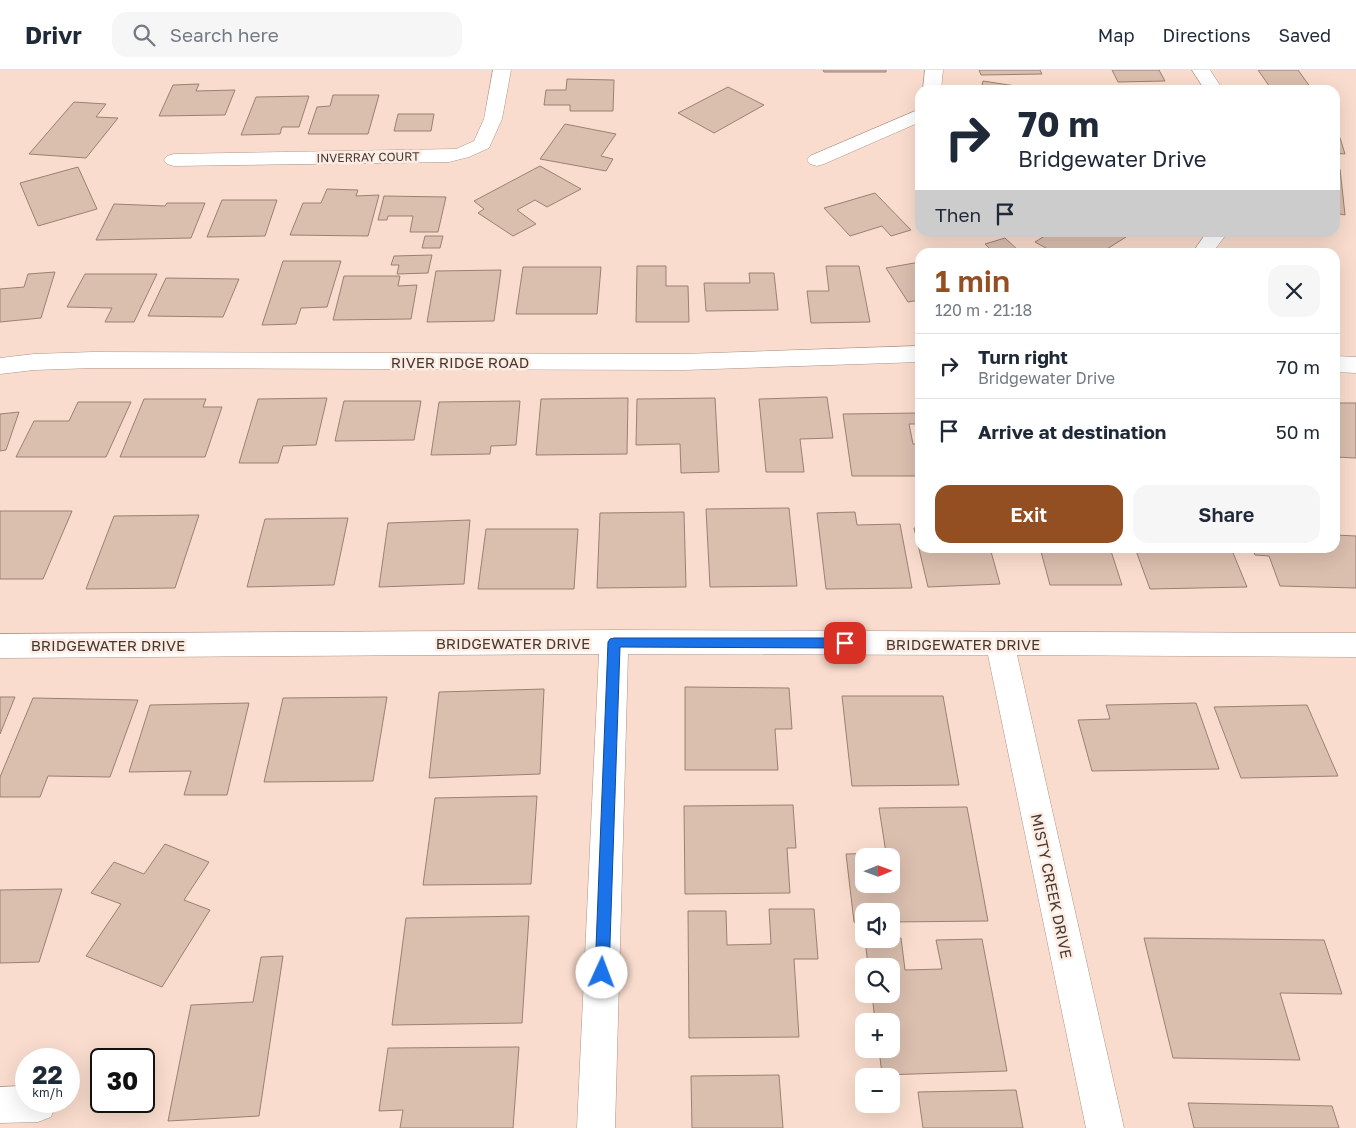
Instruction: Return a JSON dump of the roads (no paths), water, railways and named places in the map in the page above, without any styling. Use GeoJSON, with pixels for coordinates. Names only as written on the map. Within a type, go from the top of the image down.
{"type":"FeatureCollection","features":[{"type":"Feature","properties":{"kind":"street","name":"INVERRAY COURT"},"geometry":{"type":"LineString","coordinates":[[174,160],[449,156],[462,153],[482,144],[493,119],[502,70]]}},
{"type":"Feature","properties":{"kind":"street"},"geometry":{"type":"LineString","coordinates":[[932,85],[934,70]]}},
{"type":"Feature","properties":{"kind":"street"},"geometry":{"type":"LineString","coordinates":[[1201,70],[1211,85]]}},
{"type":"Feature","properties":{"kind":"street"},"geometry":{"type":"LineString","coordinates":[[817,160],[915,117]]}},
{"type":"Feature","properties":{"kind":"street"},"geometry":{"type":"LineString","coordinates":[[1205,248],[1214,237]]}},
{"type":"Feature","properties":{"kind":"street","name":"RIVER RIDGE ROAD"},"geometry":{"type":"LineString","coordinates":[[0,366],[34,362],[93,360],[684,362],[915,354]]}},
{"type":"Feature","properties":{"kind":"street"},"geometry":{"type":"LineString","coordinates":[[1340,364],[1356,365]]}},
{"type":"Feature","properties":{"kind":"street"},"geometry":{"type":"LineString","coordinates":[[596,1128],[614,642]]}},
{"type":"Feature","properties":{"kind":"street","name":"BRIDGEWATER DRIVE"},"geometry":{"type":"LineString","coordinates":[[0,646],[614,642],[1356,645]]}},
{"type":"Feature","properties":{"kind":"street","name":"MISTY CREEK DRIVE"},"geometry":{"type":"LineString","coordinates":[[1000,644],[1105,1128]]}},
{"type":"Feature","properties":{"kind":"street"},"geometry":{"type":"LineString","coordinates":[[0,1105],[15,1105]]}}]}
